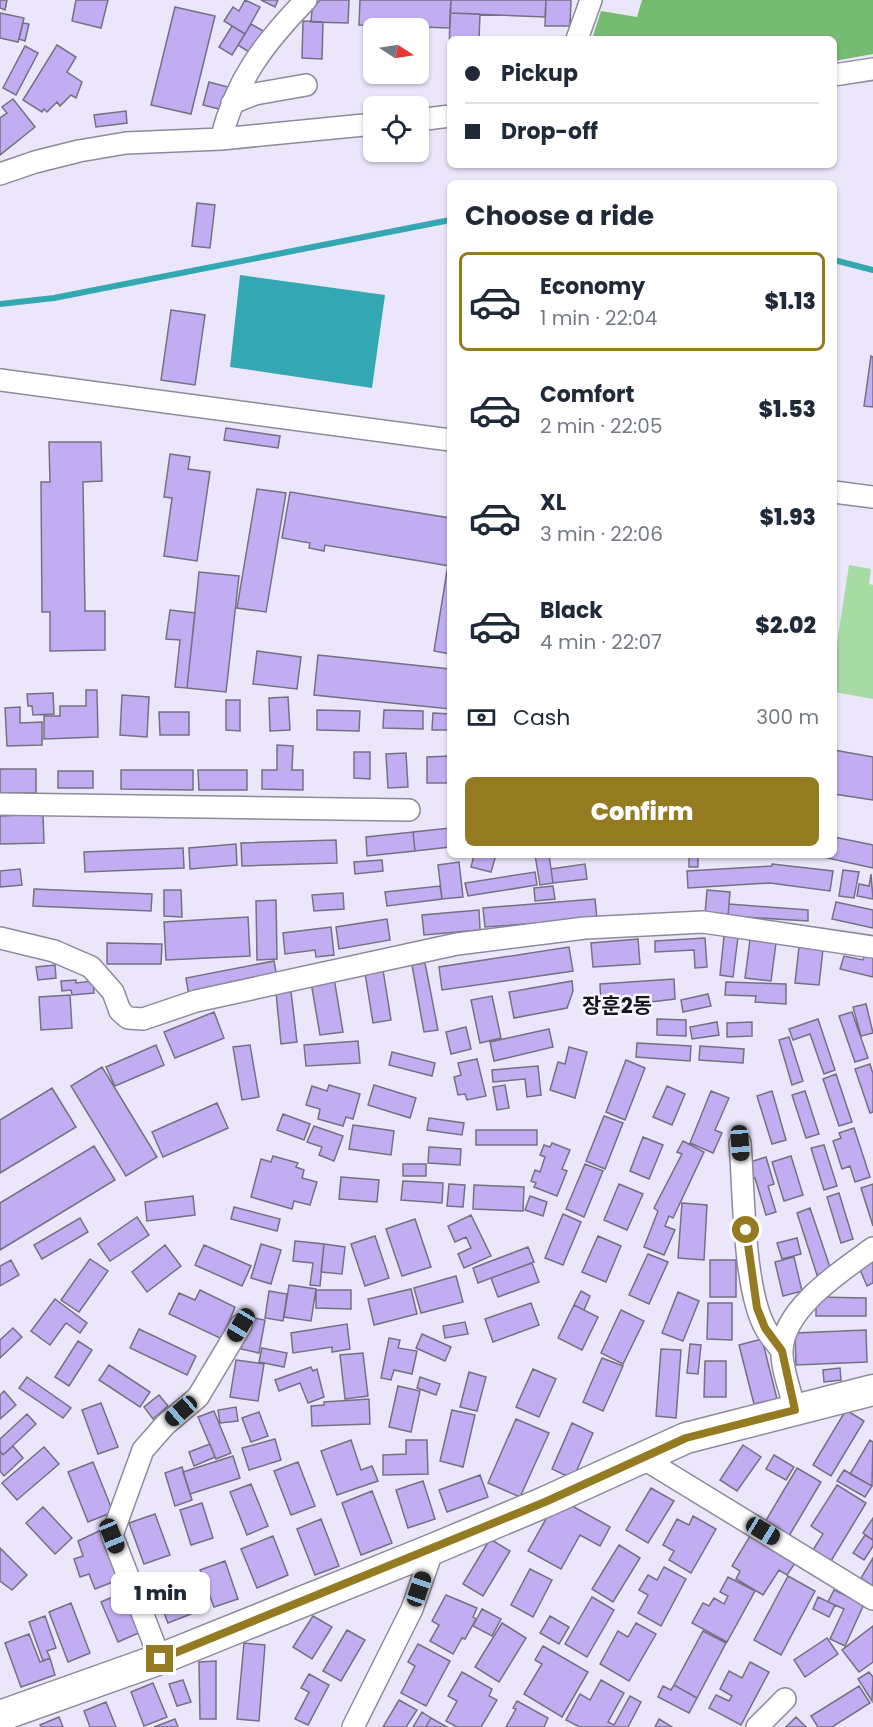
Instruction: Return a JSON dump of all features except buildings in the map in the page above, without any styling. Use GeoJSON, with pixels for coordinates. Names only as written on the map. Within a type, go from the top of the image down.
{"type":"FeatureCollection","features":[{"type":"Feature","properties":{"kind":"street"},"geometry":{"type":"LineString","coordinates":[[221,139],[232,103],[250,65],[276,31],[306,0]]}},
{"type":"Feature","properties":{"kind":"street"},"geometry":{"type":"LineString","coordinates":[[578,36],[591,0]]}},
{"type":"Feature","properties":{"kind":"street"},"geometry":{"type":"LineString","coordinates":[[837,75],[873,69]]}},
{"type":"Feature","properties":{"kind":"street"},"geometry":{"type":"LineString","coordinates":[[232,103],[255,94],[306,85]]}},
{"type":"Feature","properties":{"kind":"street"},"geometry":{"type":"LineString","coordinates":[[429,119],[447,116]]}},
{"type":"Feature","properties":{"kind":"street"},"geometry":{"type":"LineString","coordinates":[[0,174],[78,151],[126,143],[221,139],[363,125]]}},
{"type":"Feature","properties":{"kind":"street"},"geometry":{"type":"LineString","coordinates":[[0,380],[447,440]]}},
{"type":"Feature","properties":{"kind":"street"},"geometry":{"type":"LineString","coordinates":[[837,492],[873,497]]}},
{"type":"Feature","properties":{"kind":"street"},"geometry":{"type":"LineString","coordinates":[[0,804],[409,810]]}},
{"type":"Feature","properties":{"kind":"street"},"geometry":{"type":"LineString","coordinates":[[0,938],[54,951],[91,967],[113,992],[120,1011],[128,1018],[143,1019],[196,1001],[457,944],[585,928],[650,922],[703,922],[873,947]]}},
{"type":"Feature","properties":{"kind":"street"},"geometry":{"type":"LineString","coordinates":[[740,1143],[748,1251],[757,1308],[765,1328],[782,1351],[795,1410]]}},
{"type":"Feature","properties":{"kind":"street"},"geometry":{"type":"LineString","coordinates":[[782,1351],[794,1318],[807,1302],[821,1287],[873,1248]]}},
{"type":"Feature","properties":{"kind":"street"},"geometry":{"type":"LineString","coordinates":[[160,1659],[112,1536],[143,1449],[198,1397],[241,1325]]}},
{"type":"Feature","properties":{"kind":"street"},"geometry":{"type":"LineString","coordinates":[[0,1716],[160,1659],[433,1549],[545,1502],[641,1456],[686,1438],[873,1390]]}},
{"type":"Feature","properties":{"kind":"street"},"geometry":{"type":"LineString","coordinates":[[641,1456],[873,1599]]}},
{"type":"Feature","properties":{"kind":"street"},"geometry":{"type":"LineString","coordinates":[[353,1727],[412,1609],[433,1549]]}},
{"type":"Feature","properties":{"kind":"street"},"geometry":{"type":"LineString","coordinates":[[757,1727],[785,1699]]}},
{"type":"Feature","properties":{"kind":"green space"},"geometry":{"type":"Polygon","coordinates":[[[642,0],[873,0],[873,54],[837,60],[837,36],[593,36],[601,11],[637,17],[642,0]]]}},
{"type":"Feature","properties":{"kind":"green space"},"geometry":{"type":"Polygon","coordinates":[[[849,565],[871,569],[869,584],[873,585],[873,699],[837,693],[837,643],[849,565]]]}},
{"type":"Feature","properties":{"kind":"water"},"geometry":{"type":"Polygon","coordinates":[[[240,275],[385,295],[372,388],[230,367],[240,275]]]}},
{"type":"Feature","properties":{"kind":"waterway"},"geometry":{"type":"LineString","coordinates":[[0,304],[54,298],[447,221]]}},
{"type":"Feature","properties":{"kind":"waterway"},"geometry":{"type":"LineString","coordinates":[[837,261],[873,270]]}},
{"type":"Feature","properties":{"kind":"district","name":"장훈2동"},"geometry":{"type":"Point","coordinates":[617,1005]}},
{"type":"Feature","properties":{"kind":"route"},"geometry":{"type":"LineString","coordinates":[[160,1659],[545,1502],[641,1456],[686,1438],[795,1410],[782,1351],[765,1328],[757,1308],[746,1230]]}}]}
